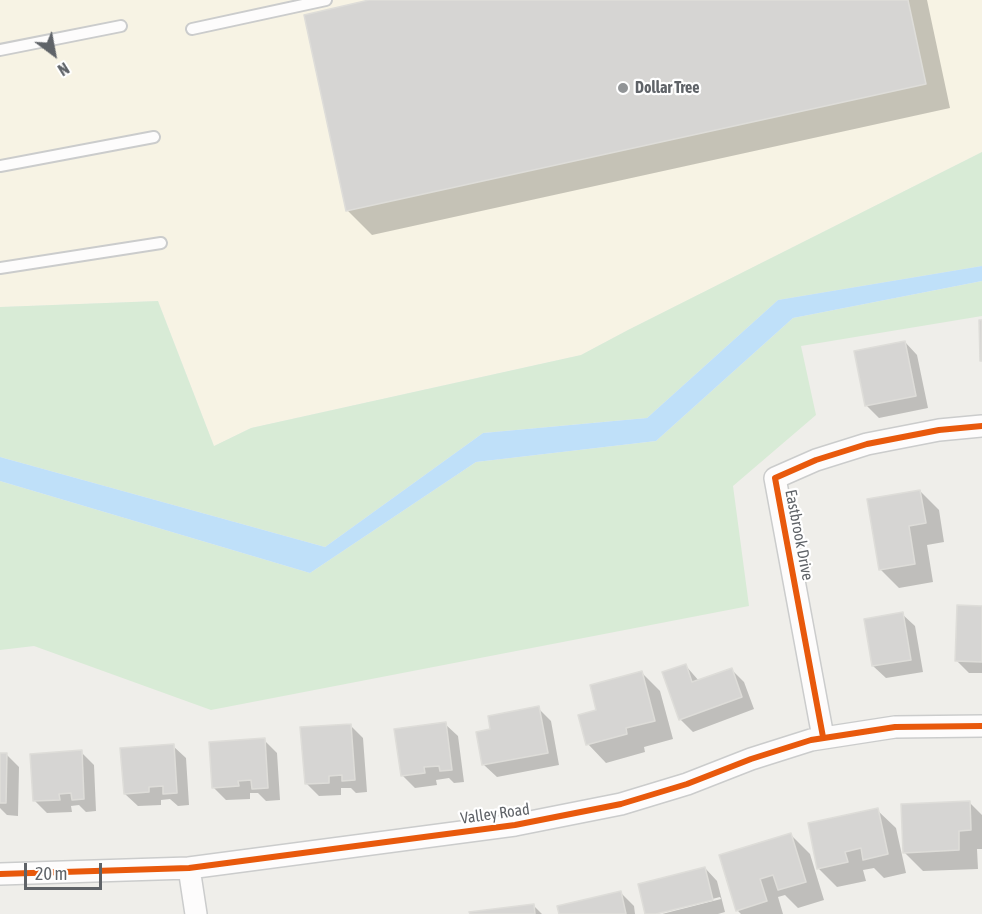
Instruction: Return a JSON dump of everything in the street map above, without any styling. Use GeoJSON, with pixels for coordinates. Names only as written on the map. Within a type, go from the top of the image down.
{"type":"FeatureCollection","features":[{"type":"Feature","properties":{"kind":"street","name":"Eastbrook Drive"},"geometry":{"type":"LineString","coordinates":[[824,737],[775,478],[816,460],[867,444],[939,430],[982,426]]}},
{"type":"Feature","properties":{"kind":"street","name":"Valley Road"},"geometry":{"type":"LineString","coordinates":[[0,874],[189,868],[515,825],[621,804],[687,784],[751,759],[824,737],[896,727],[982,726]]}},
{"type":"Feature","properties":{"kind":"street"},"geometry":{"type":"LineString","coordinates":[[189,868],[196,914]]}},
{"type":"Feature","properties":{"kind":"lane"},"geometry":{"type":"LineString","coordinates":[[192,29],[326,0]]}},
{"type":"Feature","properties":{"kind":"lane"},"geometry":{"type":"LineString","coordinates":[[0,50],[121,26]]}},
{"type":"Feature","properties":{"kind":"lane"},"geometry":{"type":"LineString","coordinates":[[0,166],[154,137]]}},
{"type":"Feature","properties":{"kind":"lane"},"geometry":{"type":"LineString","coordinates":[[0,268],[161,243]]}},
{"type":"Feature","properties":{"kind":"shaded area"},"geometry":{"type":"Polygon","coordinates":[[[0,0],[982,0],[982,152],[581,355],[251,428],[214,446],[158,301],[0,307],[0,0]]]}},
{"type":"Feature","properties":{"kind":"green space"},"geometry":{"type":"Polygon","coordinates":[[[982,152],[982,266],[778,300],[647,418],[483,433],[325,547],[0,457],[0,307],[158,301],[214,446],[251,428],[581,355],[982,152]]]}},
{"type":"Feature","properties":{"kind":"green space"},"geometry":{"type":"Polygon","coordinates":[[[982,281],[982,316],[801,346],[816,415],[733,486],[749,606],[211,710],[34,646],[0,650],[0,481],[310,573],[476,462],[656,441],[793,318],[982,281]]]}},
{"type":"Feature","properties":{"kind":"water"},"geometry":{"type":"Polygon","coordinates":[[[982,266],[982,281],[793,318],[656,441],[476,462],[310,573],[0,481],[0,457],[325,547],[483,433],[647,418],[778,300],[982,266]]]}},
{"type":"Feature","properties":{"kind":"building"},"geometry":{"type":"Polygon","coordinates":[[[369,0],[908,0],[926,84],[346,211],[304,15],[369,0]]]}},
{"type":"Feature","properties":{"kind":"building"},"geometry":{"type":"Polygon","coordinates":[[[979,320],[982,320],[982,361],[980,361],[979,320]]]}},
{"type":"Feature","properties":{"kind":"building"},"geometry":{"type":"Polygon","coordinates":[[[905,341],[916,396],[865,406],[854,351],[905,341]]]}},
{"type":"Feature","properties":{"kind":"building"},"geometry":{"type":"Polygon","coordinates":[[[920,490],[926,523],[909,526],[915,564],[879,570],[867,499],[920,490]]]}},
{"type":"Feature","properties":{"kind":"building"},"geometry":{"type":"Polygon","coordinates":[[[957,605],[982,606],[982,662],[955,661],[957,605]]]}},
{"type":"Feature","properties":{"kind":"building"},"geometry":{"type":"Polygon","coordinates":[[[903,612],[911,660],[872,666],[864,619],[903,612]]]}},
{"type":"Feature","properties":{"kind":"building"},"geometry":{"type":"Polygon","coordinates":[[[686,664],[692,682],[732,668],[742,697],[679,720],[662,672],[686,664]]]}},
{"type":"Feature","properties":{"kind":"building"},"geometry":{"type":"Polygon","coordinates":[[[642,671],[655,721],[626,728],[627,734],[586,745],[578,715],[596,710],[590,685],[642,671]]]}},
{"type":"Feature","properties":{"kind":"building"},"geometry":{"type":"Polygon","coordinates":[[[539,706],[548,753],[482,765],[476,732],[490,729],[488,716],[539,706]]]}},
{"type":"Feature","properties":{"kind":"building"},"geometry":{"type":"Polygon","coordinates":[[[446,722],[452,770],[440,771],[439,766],[424,767],[425,773],[401,776],[394,729],[446,722]]]}},
{"type":"Feature","properties":{"kind":"building"},"geometry":{"type":"Polygon","coordinates":[[[351,724],[355,780],[342,781],[342,775],[329,776],[329,783],[305,784],[300,727],[351,724]]]}},
{"type":"Feature","properties":{"kind":"building"},"geometry":{"type":"Polygon","coordinates":[[[265,738],[268,788],[252,789],[251,780],[238,781],[239,786],[212,788],[209,742],[265,738]]]}},
{"type":"Feature","properties":{"kind":"building"},"geometry":{"type":"Polygon","coordinates":[[[174,744],[177,793],[163,794],[163,786],[149,787],[149,792],[124,794],[120,748],[174,744]]]}},
{"type":"Feature","properties":{"kind":"building"},"geometry":{"type":"Polygon","coordinates":[[[82,750],[84,799],[72,800],[71,793],[59,794],[60,800],[33,801],[30,754],[82,750]]]}},
{"type":"Feature","properties":{"kind":"building"},"geometry":{"type":"Polygon","coordinates":[[[0,753],[7,753],[6,803],[0,803],[0,753]]]}},
{"type":"Feature","properties":{"kind":"building"},"geometry":{"type":"Polygon","coordinates":[[[970,801],[971,830],[959,831],[959,850],[903,853],[901,804],[970,801]]]}},
{"type":"Feature","properties":{"kind":"building"},"geometry":{"type":"Polygon","coordinates":[[[878,808],[888,854],[863,860],[861,848],[845,852],[848,862],[817,869],[808,823],[878,808]]]}},
{"type":"Feature","properties":{"kind":"building"},"geometry":{"type":"Polygon","coordinates":[[[791,833],[806,882],[778,890],[773,875],[760,879],[767,901],[736,911],[719,855],[791,833]]]}},
{"type":"Feature","properties":{"kind":"building"},"geometry":{"type":"Polygon","coordinates":[[[705,867],[713,900],[656,914],[645,914],[638,884],[705,867]]]}},
{"type":"Feature","properties":{"kind":"building"},"geometry":{"type":"Polygon","coordinates":[[[621,891],[626,914],[559,914],[557,906],[621,891]]]}},
{"type":"Feature","properties":{"kind":"building"},"geometry":{"type":"Polygon","coordinates":[[[534,904],[535,914],[470,914],[469,912],[534,904]]]}},
{"type":"Feature","properties":{"kind":"cycle path"},"geometry":{"type":"LineString","coordinates":[[823,737],[775,478],[816,460],[867,444],[939,430],[982,426]]}},
{"type":"Feature","properties":{"kind":"cycle path"},"geometry":{"type":"LineString","coordinates":[[0,874],[189,868],[515,825],[621,804],[687,784],[751,759],[811,740],[895,727],[982,726]]}},
{"type":"Feature","properties":{"kind":"place","name":"Dollar Tree"},"geometry":{"type":"Point","coordinates":[623,88]}}]}
